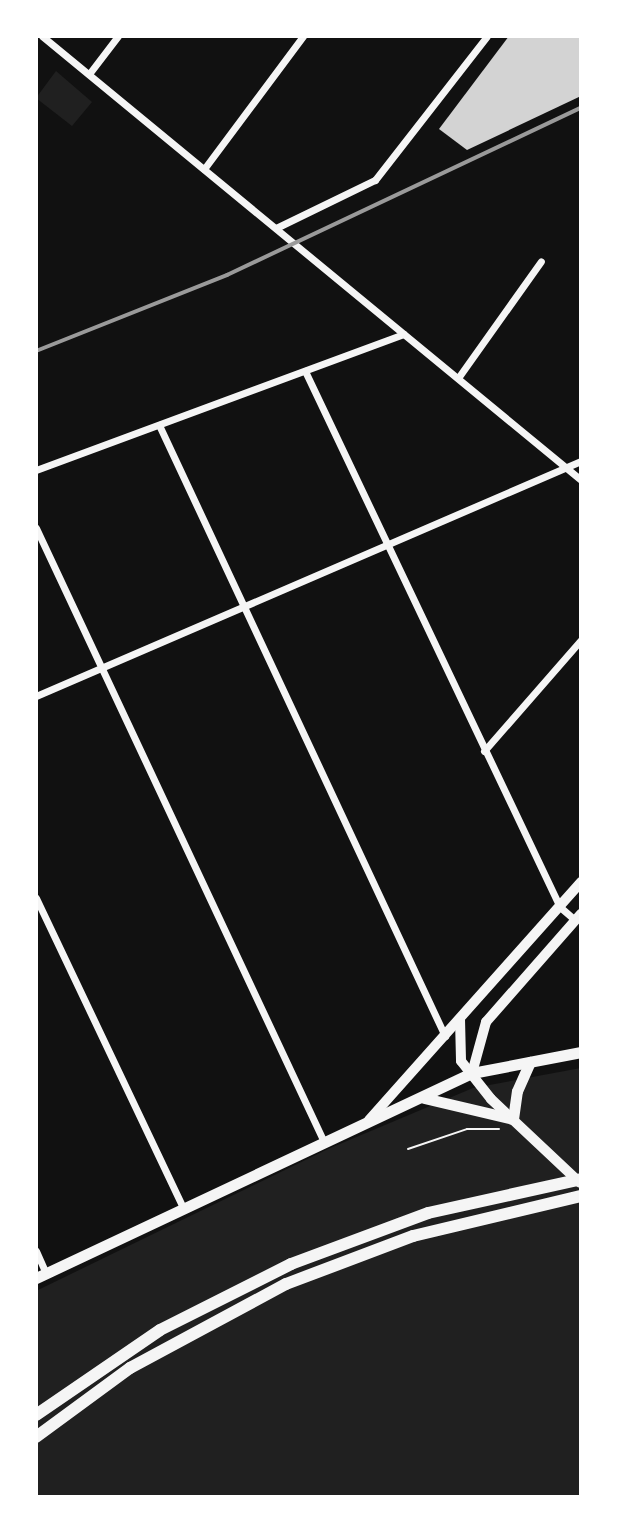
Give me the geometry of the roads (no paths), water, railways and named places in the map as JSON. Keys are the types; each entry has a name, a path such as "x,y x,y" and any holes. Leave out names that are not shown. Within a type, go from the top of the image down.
{"highway":[{"path":"36,1415 121,1353 248,1283 382,1229 525,1189 581,1182"},
{"path":"36,1437 130,1368 286,1284 413,1236 531,1205 581,1196"}],"main road":[{"path":"365,1125 581,882"},
{"path":"472,1073 486,1022 578,917"},
{"path":"460,1019 461,1061 513,1119 581,1182"},
{"path":"41,1276 472,1073 581,1052"},
{"path":"513,1119 517,1091 530,1062"},
{"path":"423,1098 513,1119"}],"street":[{"path":"42,36 581,480"},
{"path":"89,74 118,36"},
{"path":"204,169 303,36"},
{"path":"276,228 375,180 487,36"},
{"path":"458,378 541,261"},
{"path":"36,470 404,334"},
{"path":"305,371 385,546 560,907 578,917"},
{"path":"159,425 445,1036"},
{"path":"36,696 581,461"},
{"path":"36,528 325,1144"},
{"path":"484,751 581,640"},
{"path":"36,898 184,1209"},
{"path":"36,1251 41,1276"}],"railway":[{"path":"36,351 227,275 581,108"}]}
